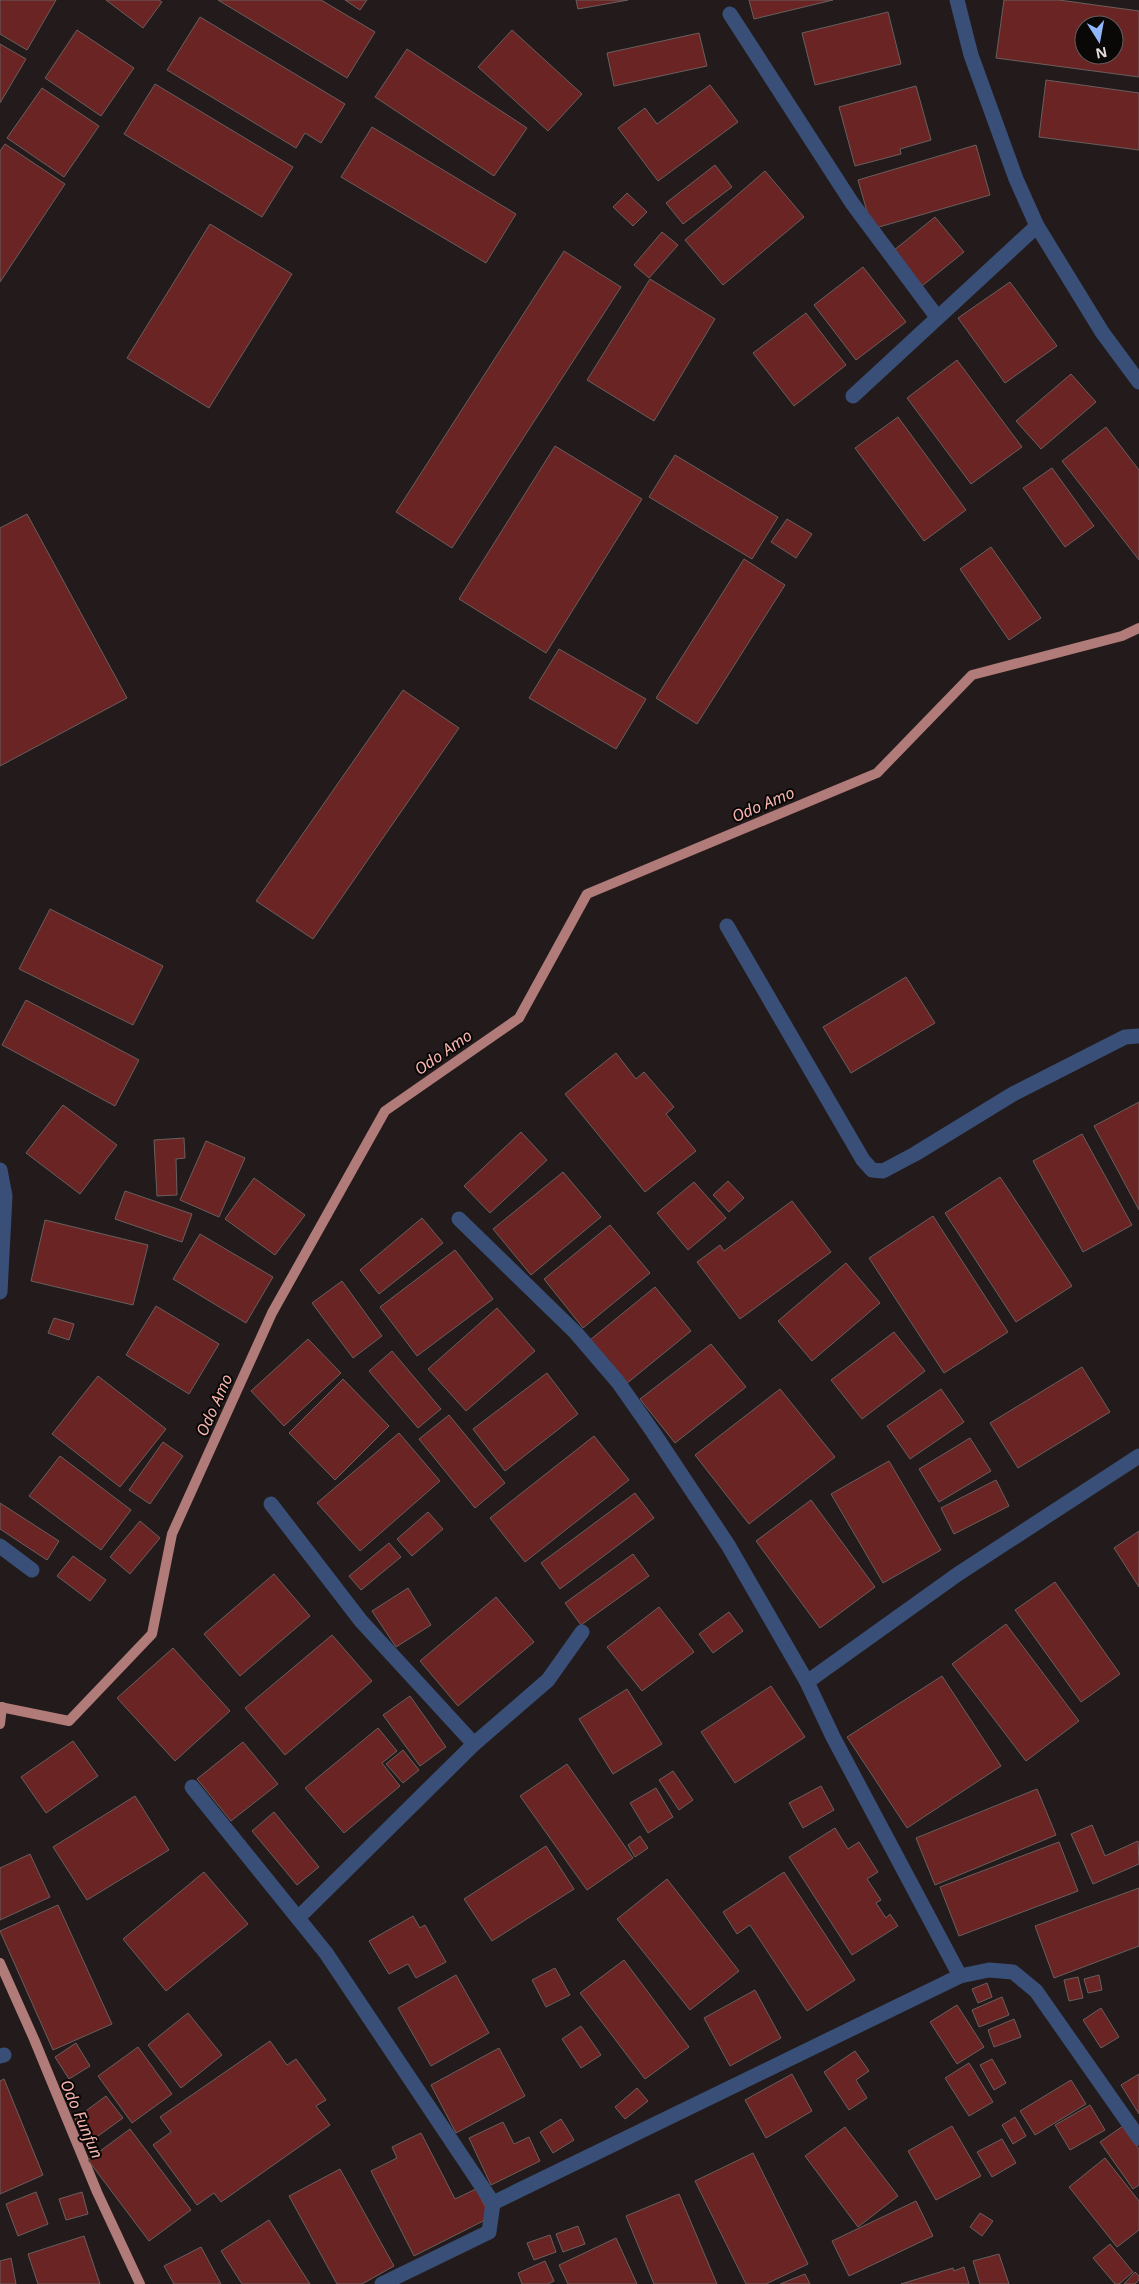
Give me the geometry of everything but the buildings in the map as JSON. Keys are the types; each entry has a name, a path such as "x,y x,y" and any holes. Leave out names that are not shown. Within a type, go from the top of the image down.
{"street":[{"path":"957,0 971,55 1016,179 1037,226 1102,332 1139,382"},
{"path":"730,14 852,203 937,317"},
{"path":"854,396 1037,226"},
{"path":"727,926 862,1160 872,1170 883,1171 915,1154 1012,1094 1125,1037 1139,1036"},
{"path":"0,1170 5,1196 0,1292"},
{"path":"459,1219 576,1334 618,1382 728,1545 808,1682 834,1737 960,1976"},
{"path":"808,1682 958,1574 1139,1456"},
{"path":"271,1504 361,1621 474,1744"},
{"path":"0,1546 32,1570"},
{"path":"298,1918 474,1744 548,1680 582,1632"},
{"path":"192,1787 326,1953 493,2203 489,2232 382,2284"},
{"path":"493,2203 960,1976 989,1970 1013,1972 1036,1991 1139,2138"}],"waterway":[{"name":"Odo Amo","path":"0,1707 69,1721 152,1634 172,1534 272,1313 385,1111 519,1018 587,894 877,773 972,675 1122,636 1139,628"},
{"name":"Odo Funfun","path":"0,1724 2,1707"},
{"name":"Odo Funfun","path":"0,1963 34,2039 97,2192 140,2284"}]}
